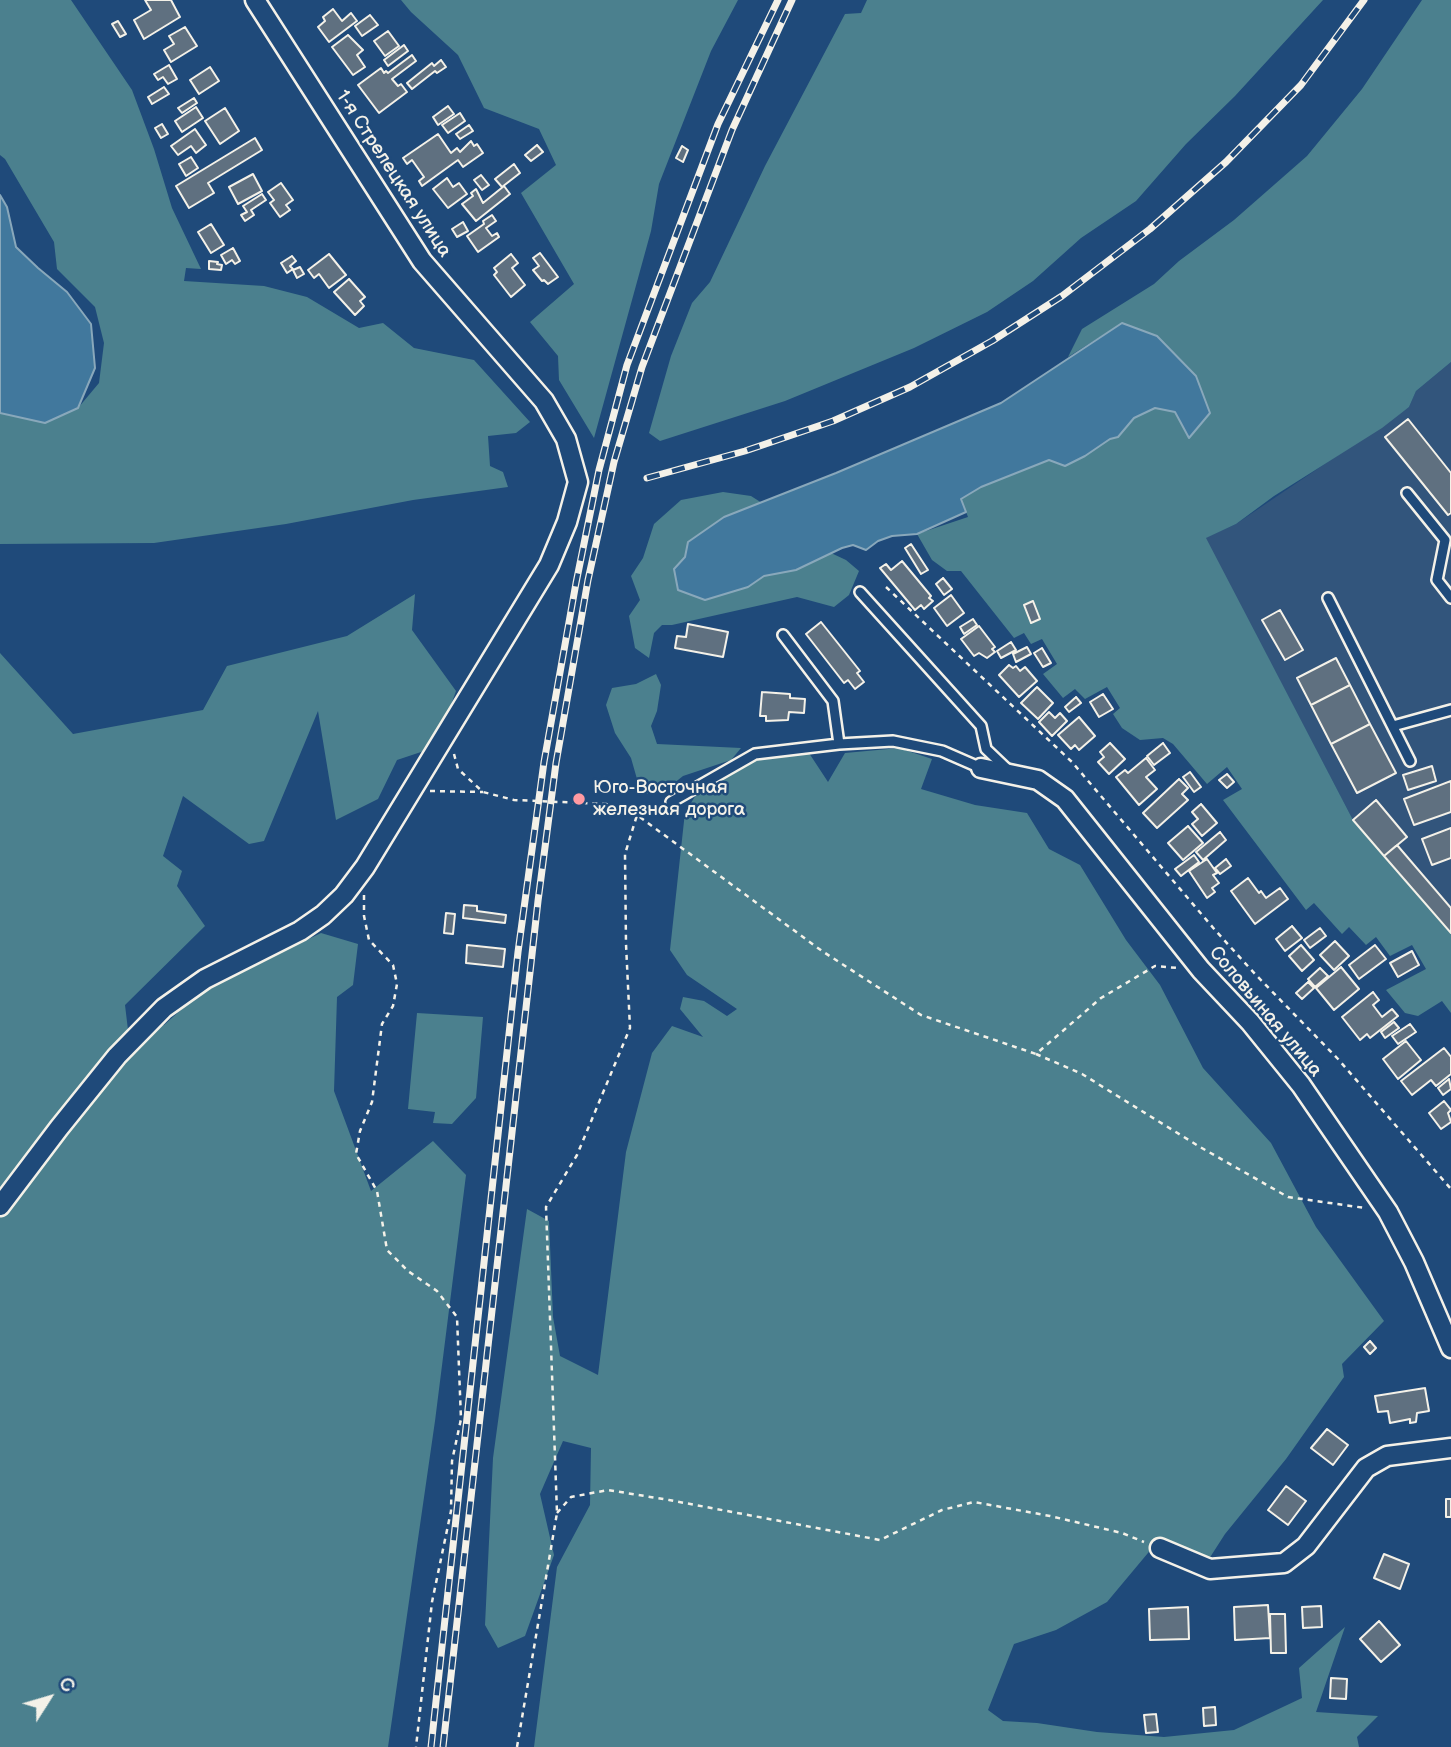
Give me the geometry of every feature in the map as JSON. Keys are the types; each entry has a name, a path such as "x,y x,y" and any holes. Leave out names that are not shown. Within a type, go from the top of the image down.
{"street":[{"name":"1-я Стрелецкая улица","path":"255,0 422,261 544,401 566,439 575,466 578,482 567,522 548,565 447,730"},
{"path":"0,1206 117,1056 164,1008 205,979 300,931 323,915 344,895 365,867 447,730"},
{"name":"Соловьиная улица","path":"981,768 1038,780 1065,799 1201,970 1250,1022 1301,1085 1388,1212 1414,1262 1451,1348"},
{"path":"1160,1548 1210,1569 1284,1563 1306,1546 1366,1468 1387,1456 1451,1448"}],"lane":[{"path":"1407,493 1445,540 1437,580 1451,598"},
{"path":"860,592 981,726 986,749 1013,776"},
{"path":"1328,598 1410,761"},
{"path":"783,635 833,701 839,744"},
{"path":"1393,726 1451,710"},
{"path":"671,803 755,754 839,744 893,741 943,751 981,768"}],"path":[{"path":"886,587 1072,762 1239,956 1338,1059 1451,1189"},
{"path":"447,730 458,769 483,792"},
{"path":"412,790 483,792 514,800 606,804 637,815 822,951 920,1015 1036,1054 1082,1074 1199,1147 1288,1197 1388,1212"},
{"path":"637,815 671,803"},
{"path":"517,1747 557,1513 546,1207 577,1155 630,1028 625,854 637,815"},
{"path":"365,867 364,916 369,940 393,965 397,984 393,1006 382,1024 372,1101 360,1131 356,1154 377,1192 387,1250 408,1271 437,1291 457,1317 461,1419 452,1461 451,1511 432,1602 416,1747"},
{"path":"1036,1054 1101,998 1155,966 1201,970"},
{"path":"557,1513 570,1497 608,1490 880,1540 942,1510 974,1502 1122,1533 1160,1548"}],"shaded area":[{"path":"0,195 7,207 16,247 67,292 91,324 95,368 78,408 45,423 0,413"},
{"path":"1122,323 1157,336 1196,376 1210,413 1189,438 1175,412 1155,408 1134,418 1118,437 1065,466 1049,460 981,487 961,499 966,512 917,534 892,536 878,541 866,550 853,545 842,548 796,570 764,576 748,587 705,600 678,590 674,569 685,557 688,542 724,517 1001,403"},
{"path":"1451,362 1451,933 1353,820 1205,538 1236,524 1409,407 1416,391"}],"green space":[{"path":"0,0 71,0 132,90 172,208 201,269 186,268 184,281 264,286 307,297 359,328 383,323 414,348 474,360 530,422 516,433 488,436 490,466 503,472 508,487 154,543 0,544 0,413 44,423 78,408 99,383 104,343 95,307 57,269 54,242 5,159 0,155"},
{"path":"401,0 738,0 711,51 659,184 651,231 594,438 559,380 558,356 530,322 574,284 521,193 556,165 539,129 484,108 458,55"},
{"path":"867,0 1323,0 1235,96 1186,144 1136,201 1081,238 1033,281 987,312 914,348 785,401 660,441 649,433 671,356 692,303 710,282 765,166 845,14 861,13"},
{"path":"1422,0 1451,0 1451,362 1416,391 1409,407 1382,428 1274,496 1236,524 1206,538 1353,820 1451,933 1451,1013 1442,1001 1418,1016 1405,1013 1386,990 1426,969 1412,945 1390,956 1376,937 1366,945 1349,927 1342,934 1314,903 1306,910 1223,800 1242,789 1227,767 1207,784 1173,744 1163,738 1140,740 1122,728 1113,714 1120,708 1107,687 1085,699 1075,689 1063,698 1043,674 1057,664 1042,639 1031,644 1024,633 1014,638 961,571 947,571 932,560 917,534 968,517 961,499 981,487 1049,460 1085,456 1110,439 1118,437 1134,418 1155,408 1175,412 1189,438 1210,413 1122,323 1068,357 1082,329 1154,284 1179,261 1234,220 1307,156 1362,89"},
{"path":"723,492 751,496 762,503 724,517 674,569 748,587 764,576 796,570 831,553 846,560 859,571 849,595 834,607 797,597 662,625 654,633 649,658 635,648 629,616 640,600 631,576 643,558 654,524 681,500"},
{"path":"415,594 412,630 456,691 436,747 397,760 378,799 336,820 318,711 264,841 249,844 183,796 163,856 182,871 177,886 205,926 125,1005 128,1030 164,1025 202,991 321,933 358,944 353,985 337,997 334,1091 371,1191 433,1141 466,1175 435,1421 388,1747 0,1747 0,653 73,734 203,710 227,666 347,636"},
{"path":"656,674 661,685 657,711 651,726 657,744 741,748 731,760 683,776 663,792 646,794 637,779 631,758 615,733 606,705 612,688 636,684"},
{"path":"899,748 932,759 921,789 975,805 1027,813 1049,849 1080,865 1126,940 1160,985 1203,1068 1271,1143 1316,1227 1384,1321 1342,1364 1344,1377 1286,1459 1225,1534 1207,1562 1158,1541 1107,1602 1056,1630 1014,1644 988,1710 1003,1721 1097,1732 1164,1737 1234,1730 1302,1698 1299,1668 1345,1627 1316,1712 1378,1716 1357,1737 1359,1747 534,1747 557,1567 590,1505 591,1448 563,1441 540,1494 554,1555 525,1636 498,1648 485,1625 493,1458 527,1209 549,1221 553,1317 560,1356 598,1375 626,1152 652,1053 672,1026 703,1037 680,1009 683,997 704,1001 727,1016 737,1009 687,975 670,950 685,812 698,792 754,759 777,754 809,753 828,782 845,753"},
{"path":"417,1013 483,1017 476,1098 452,1124 433,1123 435,1112 408,1109"}],"building":[{"path":"145,0 171,0 180,17 144,39 134,20 151,10"},
{"path":"333,9 342,21 351,13 357,21 329,42 318,27 325,21 323,17"},
{"path":"370,15 378,25 362,36 355,26"},
{"path":"118,21 126,34 120,37 112,24"},
{"path":"185,27 197,46 171,62 164,50 174,44 169,36"},
{"path":"388,31 399,46 385,56 374,41"},
{"path":"348,35 363,50 357,55 365,67 353,75 332,47"},
{"path":"404,45 408,51 388,66 384,60"},
{"path":"412,55 416,61 392,79 398,86 401,84 407,92 379,113 358,85 381,68 384,73 388,73"},
{"path":"441,60 446,67 437,73 435,71 412,89 407,83 432,63 434,66"},
{"path":"169,65 177,79 168,84 163,77 158,80 154,74"},
{"path":"210,67 219,81 199,94 190,80"},
{"path":"164,87 169,94 152,104 148,97"},
{"path":"194,98 197,103 182,113 178,108"},
{"path":"448,106 454,114 438,125 433,117"},
{"path":"196,107 203,118 182,132 175,121"},
{"path":"225,108 239,131 220,144 205,121"},
{"path":"460,113 465,121 448,133 442,125"},
{"path":"162,124 168,134 161,138 155,128"},
{"path":"469,125 473,131 460,139 456,134"},
{"path":"195,129 206,145 196,153 191,146 178,155 171,146"},
{"path":"438,134 451,153 457,148 460,152 471,141 474,146 477,144 483,153 463,167 458,160 422,186 419,181 424,177 412,160 407,164 403,158"},
{"path":"255,138 262,150 208,183 214,193 189,208 176,186"},
{"path":"537,145 543,152 531,161 525,155"},
{"path":"682,146 688,150 683,162 676,158"},
{"path":"191,157 198,168 186,176 179,164"},
{"path":"514,164 520,173 502,187 495,179"},
{"path":"253,174 262,191 238,204 229,187"},
{"path":"481,175 489,185 482,190 474,180"},
{"path":"447,178 453,187 459,183 467,194 448,208 433,189"},
{"path":"281,183 293,200 286,205 290,210 280,217 270,203 274,200 268,192"},
{"path":"504,186 510,194 476,221 462,204 473,196 471,193 476,189 483,203"},
{"path":"262,194 266,200 251,210 254,215 245,221 241,215 247,212 243,206"},
{"path":"492,215 496,221 486,228 492,236 497,233 499,237 478,252 467,236"},
{"path":"463,222 468,231 457,237 452,229"},
{"path":"211,224 224,245 211,253 198,232"},
{"path":"233,248 240,261 235,264 232,260 226,264 221,255"},
{"path":"540,253 558,277 548,284 533,270 539,266 533,258"},
{"path":"329,254 346,275 329,288 319,274 314,278 308,270"},
{"path":"511,254 518,263 512,268 525,285 511,297 494,275 497,272 494,268"},
{"path":"292,256 296,261 290,266 293,269 287,273 281,263"},
{"path":"209,261 222,265 221,270 209,269"},
{"path":"300,267 304,274 297,278 293,270"},
{"path":"349,279 365,297 360,301 364,306 355,315 334,292"},
{"path":"1408,419 1451,473 1451,513 1448,515 1385,437"},
{"path":"911,544 928,570 921,574 905,548"},
{"path":"902,561 931,596 929,598 933,601 924,609 921,605 915,610 880,568 886,564 891,570"},
{"path":"943,578 952,589 944,595 936,584"},
{"path":"951,595 964,613 947,626 934,608"},
{"path":"1033,601 1040,619 1031,623 1024,605"},
{"path":"1280,610 1303,650 1285,660 1262,620"},
{"path":"973,619 977,625 964,634 960,627"},
{"path":"821,622 860,671 857,673 864,682 855,689 848,680 844,683 806,634"},
{"path":"688,624 728,632 723,657 675,648 677,636 686,637"},
{"path":"979,626 995,647 992,649 995,652 987,658 979,653 974,656 961,639"},
{"path":"1011,642 1016,650 1001,658 997,651"},
{"path":"1027,647 1031,654 1016,662 1013,654"},
{"path":"1042,648 1051,663 1043,667 1034,653"},
{"path":"1336,658 1350,685 1311,705 1297,678"},
{"path":"1009,665 1013,668 1016,666 1020,671 1025,667 1037,681 1019,697 999,675"},
{"path":"1350,685 1370,724 1331,744 1311,705"},
{"path":"1037,687 1053,703 1038,719 1021,703"},
{"path":"762,692 790,694 790,698 805,699 804,713 789,712 788,720 766,721 766,716 760,716"},
{"path":"1103,694 1113,709 1099,717 1090,702"},
{"path":"1076,697 1081,703 1069,712 1065,707"},
{"path":"1049,712 1055,718 1060,713 1067,721 1052,736 1039,722"},
{"path":"1079,717 1095,736 1079,750 1075,745 1071,749 1058,735"},
{"path":"1370,724 1396,773 1357,793 1331,744"},
{"path":"1110,743 1125,759 1109,774 1098,762 1104,757 1100,752"},
{"path":"1163,743 1170,753 1154,765 1147,756"},
{"path":"1146,758 1155,770 1146,777 1157,789 1139,805 1116,777 1125,770 1128,773"},
{"path":"1432,766 1436,781 1408,790 1403,775"},
{"path":"1190,772 1201,787 1194,792 1183,777"},
{"path":"1227,774 1234,782 1227,788 1219,780"},
{"path":"1179,779 1188,788 1182,794 1188,800 1157,828 1143,813"},
{"path":"1451,781 1451,812 1414,825 1404,799"},
{"path":"1376,800 1407,837 1384,856 1353,820"},
{"path":"1201,804 1217,823 1202,836 1192,824 1198,819 1192,812"},
{"path":"1188,826 1203,843 1183,860 1168,843"},
{"path":"1451,828 1451,858 1432,865 1422,839"},
{"path":"1220,832 1226,840 1203,860 1196,852"},
{"path":"1397,845 1451,908 1451,933 1384,856"},
{"path":"1194,855 1199,862 1181,876 1175,869"},
{"path":"1207,859 1217,873 1213,875 1219,883 1212,888 1215,892 1207,898 1189,871"},
{"path":"1226,859 1231,866 1220,874 1215,868"},
{"path":"1248,878 1266,898 1280,888 1288,899 1255,924 1231,891"},
{"path":"464,905 477,906 477,911 506,915 505,923 463,918"},
{"path":"446,913 455,914 453,934 444,933"},
{"path":"1292,926 1302,938 1285,951 1276,939"},
{"path":"1320,928 1326,936 1310,948 1304,940"},
{"path":"1335,941 1349,956 1334,970 1320,955"},
{"path":"467,945 505,949 503,967 466,963"},
{"path":"1301,945 1314,960 1302,971 1289,956"},
{"path":"1375,945 1386,959 1359,979 1349,965"},
{"path":"1412,951 1419,965 1398,977 1390,963"},
{"path":"1341,967 1359,989 1334,1010 1316,988"},
{"path":"1320,968 1328,976 1315,987 1308,979"},
{"path":"1308,982 1314,988 1302,999 1296,993"},
{"path":"1373,992 1379,1000 1373,1005 1382,1017 1392,1009 1398,1016 1370,1038 1367,1034 1360,1040 1342,1017"},
{"path":"1394,1022 1399,1028 1385,1038 1381,1032"},
{"path":"1410,1024 1416,1032 1398,1044 1392,1036"},
{"path":"1406,1041 1421,1060 1398,1079 1383,1059"},
{"path":"1444,1048 1451,1057 1451,1074 1436,1086 1431,1080 1412,1095 1401,1081"},
{"path":"1449,1079 1451,1089 1443,1095 1438,1088"},
{"path":"1444,1101 1451,1110 1448,1113 1451,1122 1441,1129 1429,1113"},
{"path":"1370,1341 1376,1348 1370,1354 1364,1347"},
{"path":"1425,1388 1429,1411 1417,1413 1416,1422 1410,1423 1410,1419 1390,1423 1388,1411 1378,1412 1375,1396"},
{"path":"1327,1429 1348,1445 1333,1465 1311,1448"},
{"path":"1286,1486 1306,1501 1288,1525 1268,1510"},
{"path":"1446,1499 1451,1499 1451,1517 1446,1517"},
{"path":"1384,1554 1409,1564 1400,1589 1374,1578"},
{"path":"1268,1605 1270,1638 1235,1640 1234,1607"},
{"path":"1321,1606 1322,1627 1303,1628 1302,1607"},
{"path":"1188,1607 1189,1639 1150,1640 1149,1609"},
{"path":"1270,1614 1285,1614 1286,1653 1271,1653"},
{"path":"1379,1621 1400,1645 1381,1662 1360,1639"},
{"path":"1331,1678 1347,1679 1346,1699 1330,1698"},
{"path":"1215,1707 1216,1725 1204,1726 1203,1708"},
{"path":"1156,1714 1158,1732 1146,1733 1144,1715"}],"railway":[{"path":"431,1747 518,952 544,762 576,583 599,470 627,365 718,124 778,0"},
{"path":"443,1747 538,901 556,763 588,580 614,462 642,367 732,130 792,0"},
{"path":"647,478 745,451 833,421 910,387 992,341 1062,296 1150,229 1226,162 1301,85 1364,0"}],"place":[{"name":"Юго-Восточная железная дорога","path":"579,799"}]}
